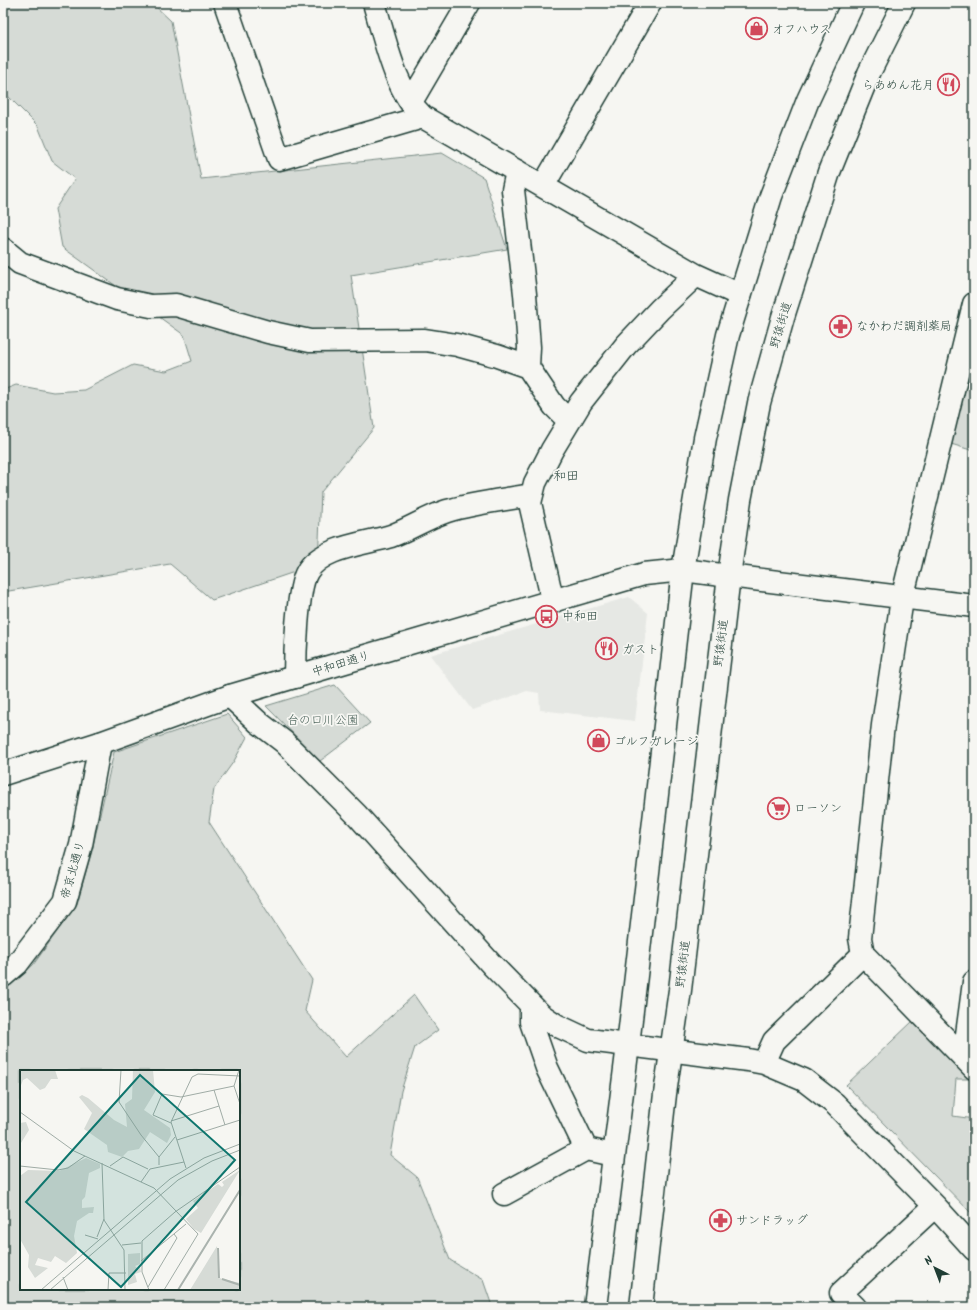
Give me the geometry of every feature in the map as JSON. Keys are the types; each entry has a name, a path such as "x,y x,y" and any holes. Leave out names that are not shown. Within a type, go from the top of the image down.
{"street":[{"path":"225,3 279,159 417,110 469,3"},
{"path":"374,3 396,75 417,110 517,171 696,275 740,295"},
{"path":"543,186 650,3"},
{"path":"595,1307 628,1044 683,570 705,438 728,335 771,196 790,144 853,3"},
{"name":"野猿街道","path":"641,1307 729,576 740,500 759,403 785,309 832,165 869,74 904,3"},
{"path":"517,171 513,190 525,294 529,347 528,367 554,406 569,420"},
{"path":"3,249 20,263 117,299 151,306 176,305 268,332 310,341 425,340 457,345 497,356 528,367"},
{"path":"553,602 530,503 530,495 552,450 581,402 626,345 660,309 696,275"},
{"path":"969,1063 863,954 860,938 883,725 902,599 974,304"},
{"path":"295,678 295,658 302,583 310,567 320,558 392,535 446,512 473,504 530,495"},
{"name":"中和田通り","path":"3,774 100,743 230,696 644,574 683,570 902,599 974,606"},
{"path":"230,696 258,722 284,742 351,810 492,965 531,1006 546,1018 588,1040 628,1044 764,1063 804,1080 834,1104 974,1249"},
{"name":"帝京北通り","path":"3,976 17,964 65,901 80,845 100,743"},
{"path":"764,1063 774,1041 863,954"},
{"path":"969,1063 974,982"},
{"path":"531,1006 531,1022 547,1068 586,1149"},
{"path":"504,1194 586,1149 613,1155"},
{"path":"855,1307 841,1293 934,1206"}],"shaded area":[{"path":"629,597 648,613 635,721 540,710 539,693 527,691 472,710 430,655"}],"green space":[{"path":"3,3 152,3 171,21 201,179 442,153 484,178 507,249 351,275 374,428 321,492 318,564 212,600 170,564 3,592 3,390 16,385 53,392 84,390 133,365 166,371 192,361 184,335 62,247 55,209 75,179 52,161 38,126 3,91"},
{"path":"974,355 974,451 951,444"},
{"name":"台の口川公園","path":"335,685 370,723 320,761 266,706"},
{"path":"227,714 247,737 234,761 214,789 209,822 312,980 305,1011 346,1057 414,995 438,1030 415,1047 401,1091 390,1155 417,1177 450,1260 483,1280 492,1306 495,1307 3,1307 3,991 33,965 77,904 93,846 114,752"},
{"path":"914,1020 973,1079 956,1079 953,1116 974,1119 974,1216 846,1085"}],"place":[{"name":"オフハウス","path":"756,29"},
{"name":"らあめん花月","path":"949,85"},
{"name":"なかわだ調剤薬局","path":"841,326"},
{"name":"中和田","path":"546,616"},
{"name":"ガスト","path":"606,649"},
{"name":"ゴルフガレージ","path":"598,741"},
{"name":"ローソン","path":"778,808"},
{"name":"サンドラッグ","path":"721,1220"}],"district":[{"name":"和田","path":"566,476"}]}
